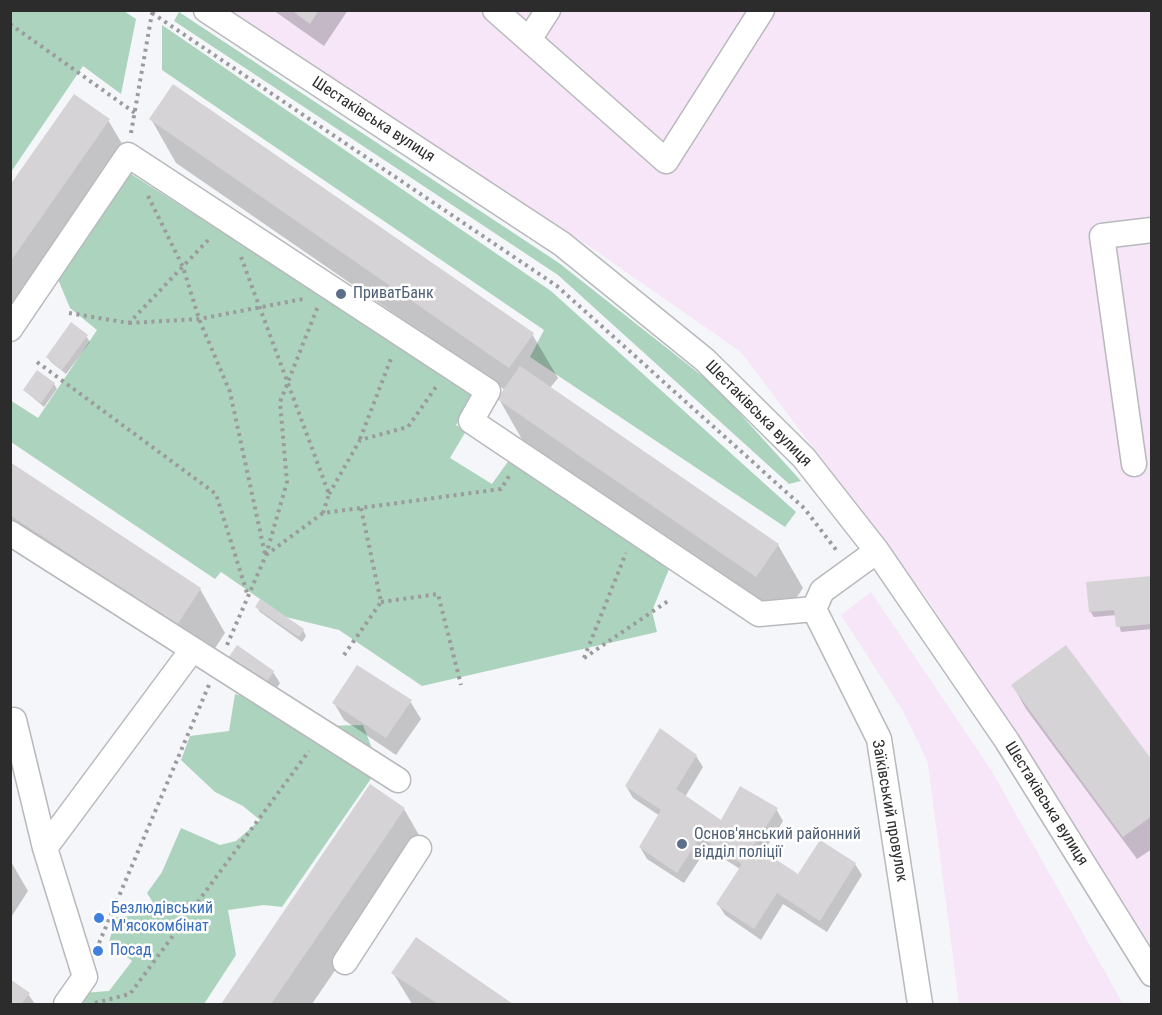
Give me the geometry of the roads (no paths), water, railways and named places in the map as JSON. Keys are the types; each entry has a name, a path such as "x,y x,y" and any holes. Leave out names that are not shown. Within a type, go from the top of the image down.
{"street":[{"name":"Шестаківська вулиця","path":"206,10 562,244 705,360 804,459 877,550 1007,741 1152,974"},
{"path":"495,10 530,38 666,161 762,10"},
{"path":"530,38 548,10"},
{"path":"10,329 128,155 488,391 471,421 759,614 814,609 822,591 877,550"},
{"path":"1134,464 1102,237 1152,230"},
{"path":"10,533 398,780"},
{"name":"Заїківський провулок","path":"814,609 879,739 920,1005"},
{"path":"45,848 192,650"},
{"path":"14,720 45,848 85,977 66,1005"},
{"path":"345,962 419,848"}],"place":[{"name":"ПриватБанк","path":"341,294"},
{"name":"Основ'янський районний відділ поліції","path":"682,844"},
{"name":"Бeзлюдівський М'ясокомбінат","path":"99,918"},
{"name":"Посад","path":"98,951"}]}
